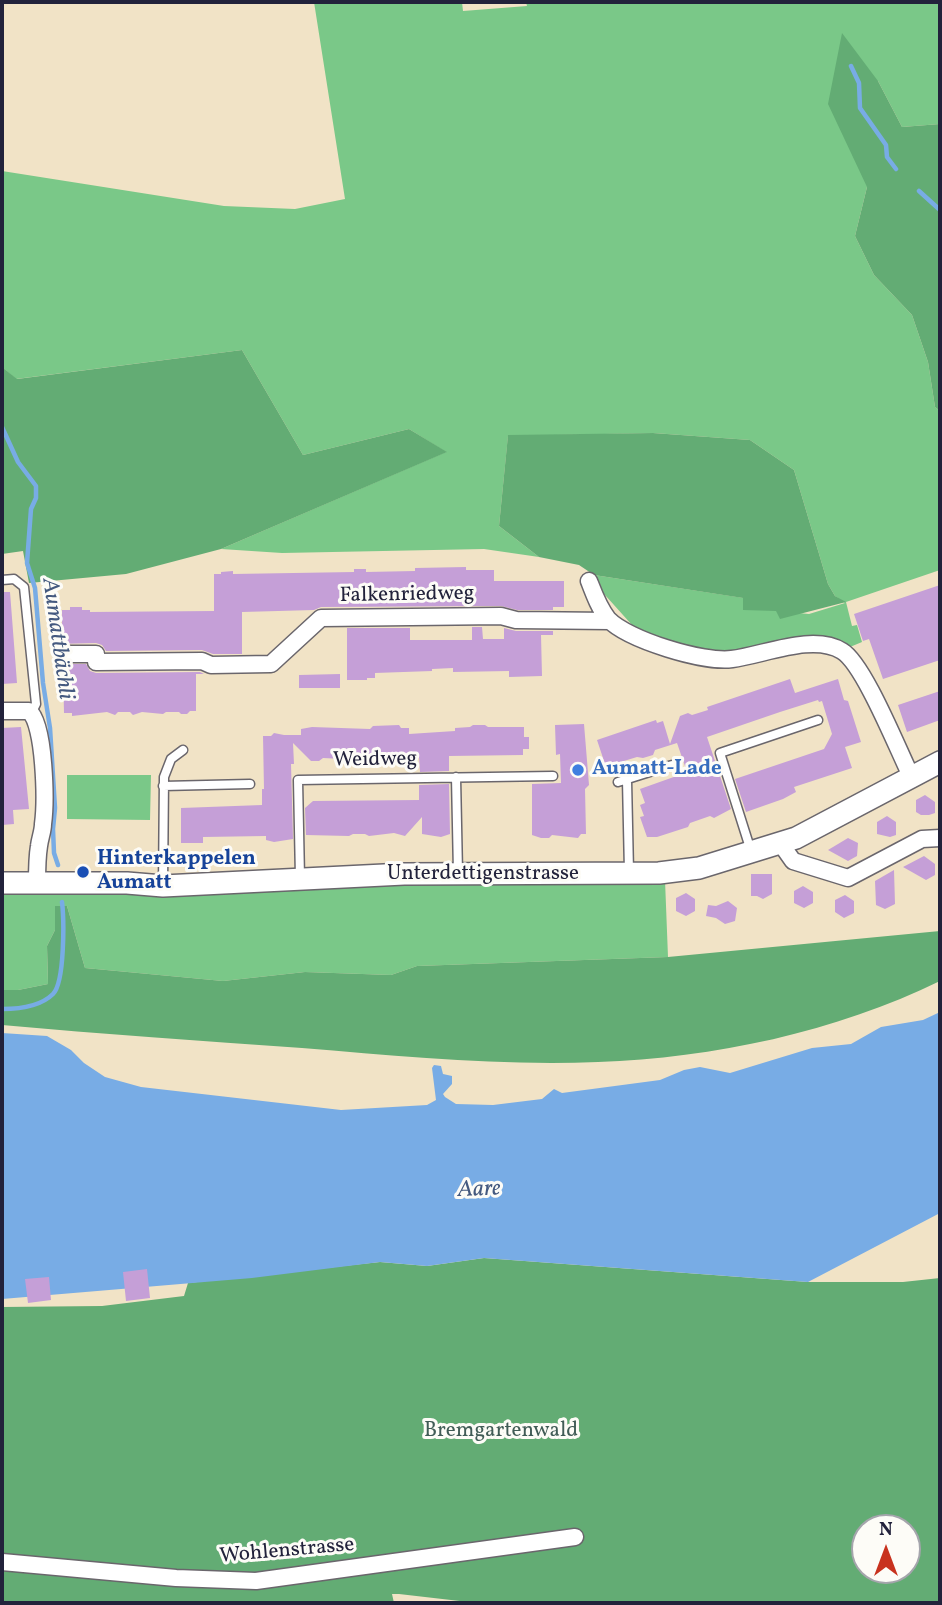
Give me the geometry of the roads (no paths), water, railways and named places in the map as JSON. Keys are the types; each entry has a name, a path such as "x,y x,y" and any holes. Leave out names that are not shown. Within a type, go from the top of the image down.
{"street":[{"path":"589,581 600,608 610,621"},
{"name":"Falkenriedweg","path":"62,654 96,654 96,662 202,661 211,666 271,664 321,618 501,616 516,620 610,621 639,637 698,658 732,659 808,645 830,647 844,652 862,674 911,776"},
{"path":"2,711 22,709 32,712 39,731 44,787 37,884"},
{"name":"Unterdettigenstrasse","path":"2,883 74,882 163,886 458,873 629,874 699,868 752,854 818,828 940,762"},
{"path":"781,844 793,861 848,878 922,839 940,838"},
{"name":"Wohlenstrasse","path":"2,1562 176,1578 256,1581 575,1537"}],"lane":[{"path":"2,580 14,579 24,587 36,704 32,712"},
{"path":"752,854 720,753 818,720"},
{"path":"163,886 163,786 168,764 183,750"},
{"path":"618,782 672,765"},
{"name":"Weidweg","path":"300,881 298,780 553,776"},
{"path":"456,777 458,873"},
{"path":"627,780 629,874"},
{"path":"163,786 250,784"}],"water":[{"name":"Aare","path":"940,1012 940,1213 808,1282 484,1258 427,1266 380,1262 252,1278 2,1299 2,1033 47,1036 71,1050 105,1077 141,1087 341,1110 427,1105 436,1100 432,1068 434,1065 441,1066 443,1074 452,1076 452,1084 443,1094 445,1097 456,1104 493,1105 542,1099 554,1089 562,1093 660,1080 700,1067 730,1073 812,1048 851,1044 881,1027 923,1020"}],"waterway":[{"path":"851,66 859,83 860,108 886,145 887,157 896,169"},
{"path":"919,191 940,210"},
{"name":"Aumattbächli","path":"2,427 18,462 36,486 36,498 31,509 27,563 35,588 43,683 50,728 55,808 54,853 58,865"},
{"name":"Aumattbächli","path":"2,1009 36,1004 53,994 57,987 63,950 62,902"}],"place":[{"name":"Aumatt-Lade","path":"578,770"},
{"name":"Hinterkappelen Aumatt","path":"83,872"}],"park label":[{"name":"Bremgartenwald","path":"501,1432"}]}
